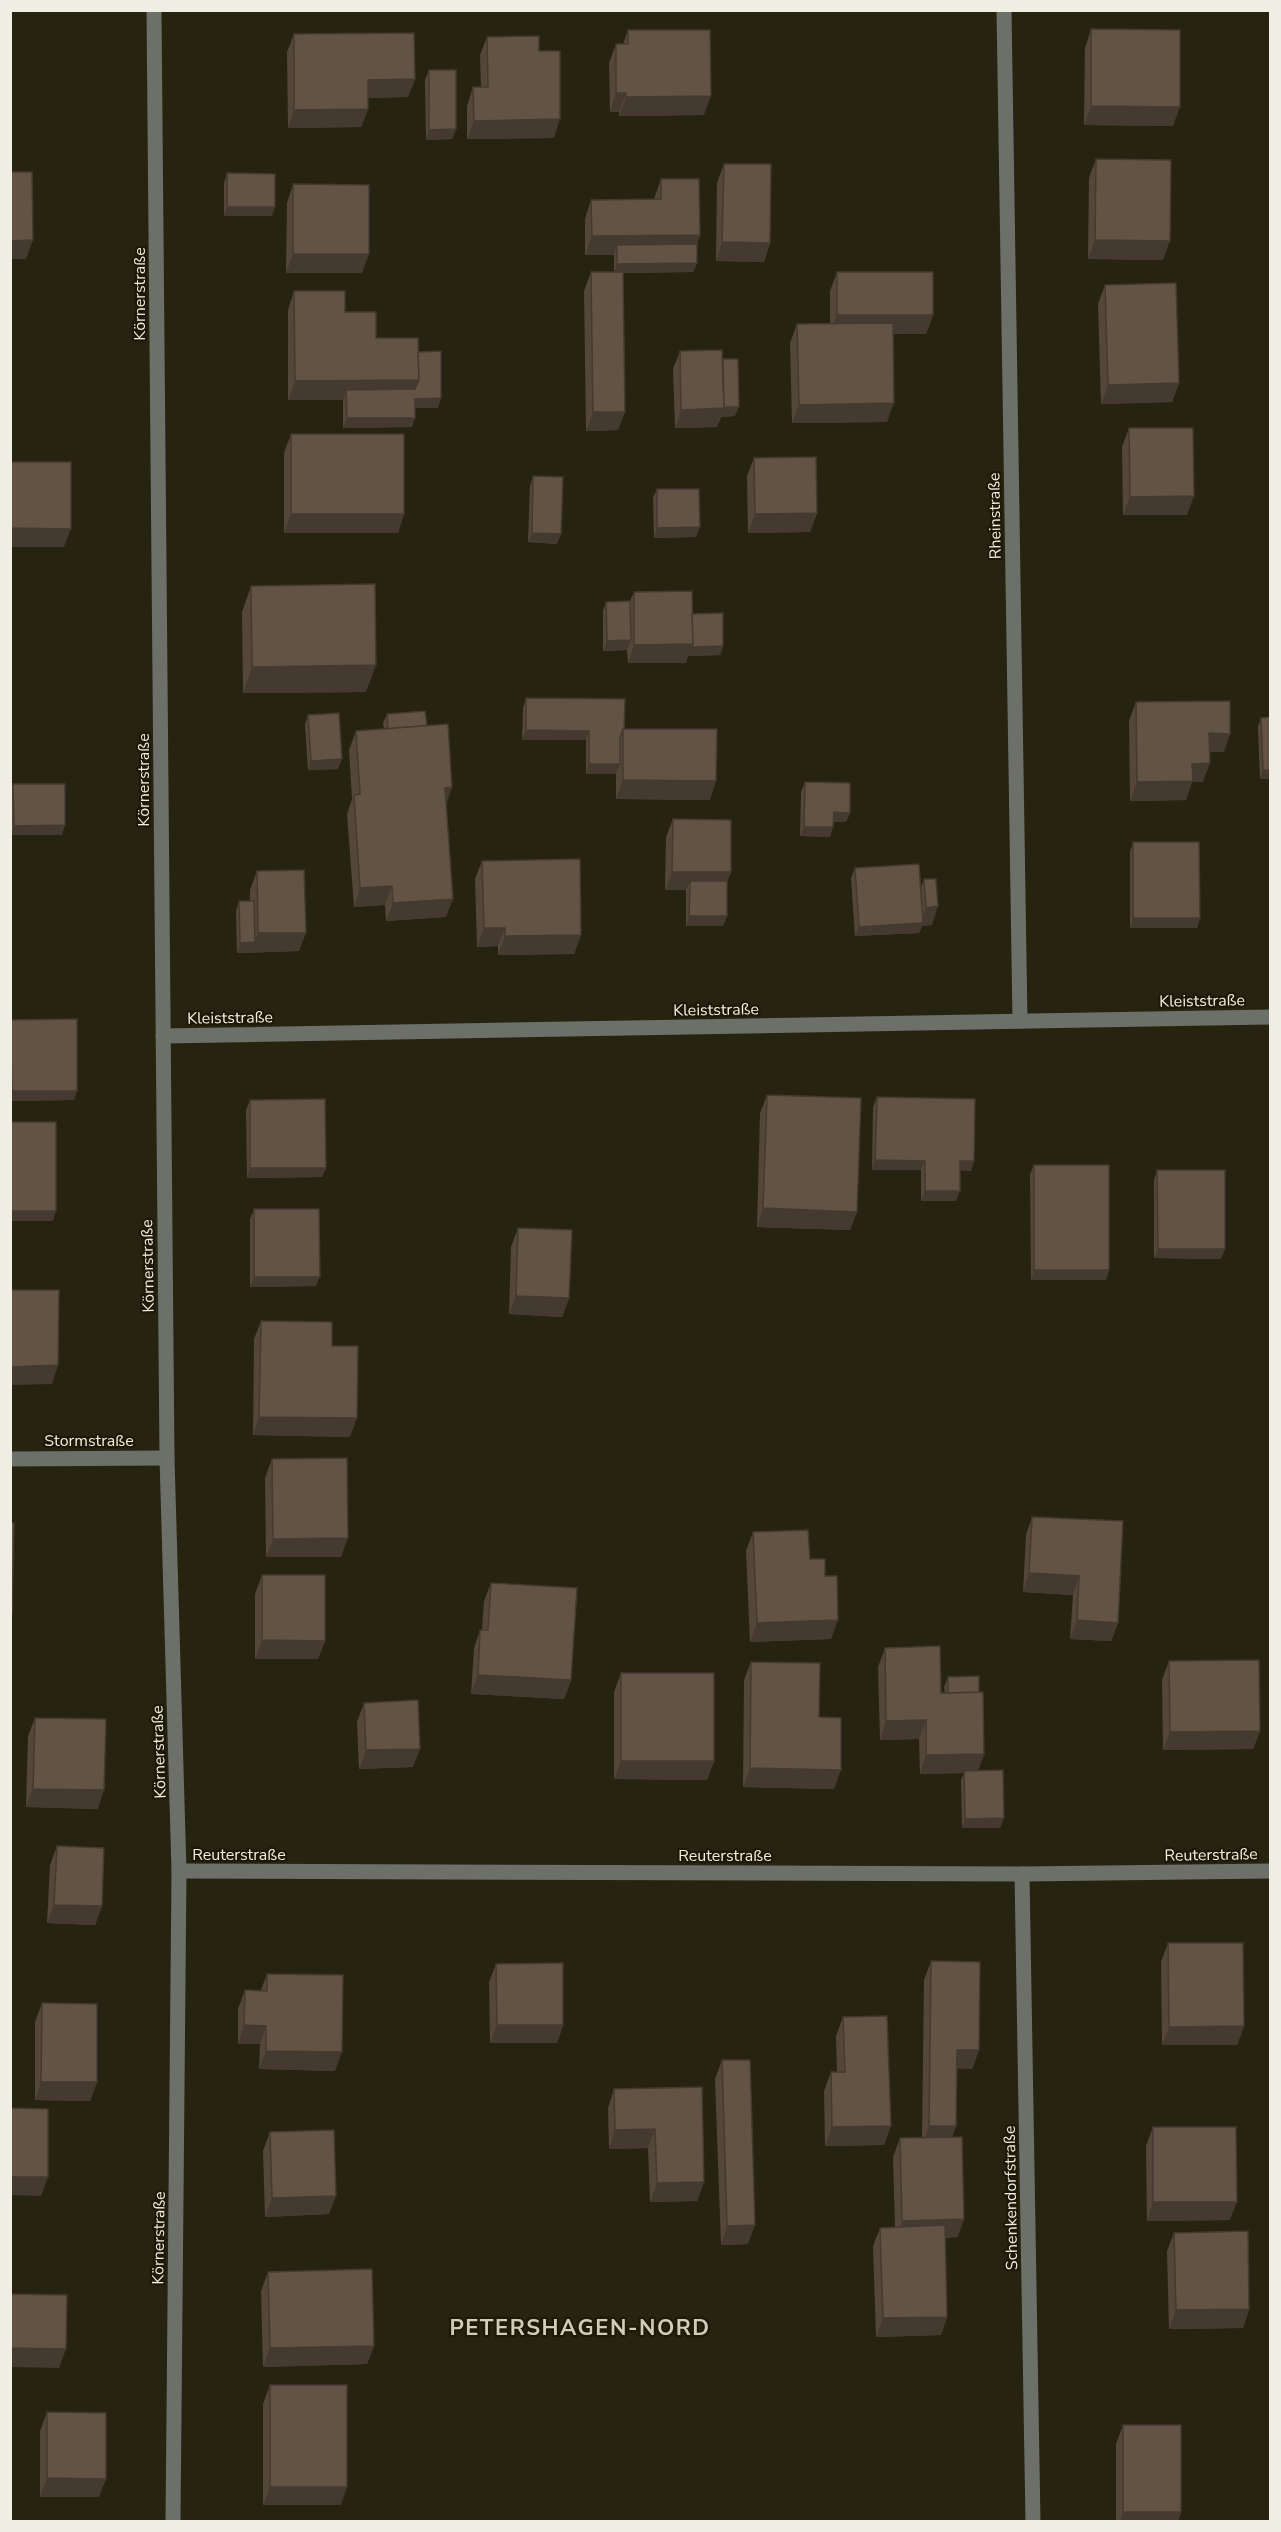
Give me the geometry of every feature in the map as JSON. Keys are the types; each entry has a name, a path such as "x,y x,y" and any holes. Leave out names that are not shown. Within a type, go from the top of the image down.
{"street":[{"name":"Körnerstraße","path":"154,10 167,1458 179,1872 173,2522"},
{"name":"Rheinstraße","path":"1004,10 1020,1021"},
{"name":"Kleiststraße","path":"163,1036 1270,1017"},
{"name":"Stormstraße","path":"10,1459 167,1458"},
{"name":"Reuterstraße","path":"179,1872 1022,1874 1270,1871"},
{"name":"Schenkendorfstraße","path":"1022,1874 1034,2522"}],"building":[{"path":"1091,29 1180,30 1180,107 1091,106"},
{"path":"628,30 710,30 711,96 626,97 626,93 616,93 616,44 628,44"},
{"path":"414,33 415,79 368,80 368,109 294,110 294,34"},
{"path":"539,36 539,51 560,51 560,119 474,121 473,87 488,87 487,37"},
{"path":"429,70 456,70 456,129 429,130"},
{"path":"1096,159 1171,160 1170,241 1095,240"},
{"path":"724,164 771,164 770,243 722,242"},
{"path":"10,172 32,172 33,240 10,241"},
{"path":"227,173 275,174 275,207 227,207"},
{"path":"661,179 699,179 700,235 592,236 591,200 661,199"},
{"path":"293,184 369,185 369,254 293,254"},
{"path":"697,244 697,263 617,264 617,245"},
{"path":"591,272 623,272 625,412 593,412"},
{"path":"837,272 933,272 933,315 837,315"},
{"path":"1176,283 1179,383 1108,385 1105,285"},
{"path":"294,291 345,291 345,312 376,312 376,338 418,338 419,380 295,381"},
{"path":"893,323 894,403 799,405 797,324"},
{"path":"722,350 724,408 681,410 680,351"},
{"path":"441,351 441,398 415,399 415,418 347,418 346,390 415,389 419,380 418,352"},
{"path":"723,359 738,359 739,407 724,407"},
{"path":"1129,428 1193,428 1194,496 1130,497"},
{"path":"291,434 404,434 404,514 291,514"},
{"path":"816,457 817,513 755,514 754,458"},
{"path":"10,462 71,462 71,529 10,528"},
{"path":"533,476 563,477 561,534 532,533"},
{"path":"657,489 699,489 700,527 657,528"},
{"path":"375,584 376,665 252,667 251,586"},
{"path":"692,591 693,644 634,645 634,592"},
{"path":"630,601 631,640 607,641 606,602"},
{"path":"723,613 723,646 692,647 692,614"},
{"path":"526,698 625,699 624,729 620,738 620,764 589,764 589,731 526,730"},
{"path":"1230,701 1230,734 1209,733 1210,763 1192,764 1193,781 1137,782 1136,702"},
{"path":"425,711 427,726 388,729 387,714"},
{"path":"339,713 342,759 311,761 308,715"},
{"path":"1270,717 1270,770 1263,770 1261,718"},
{"path":"448,724 452,787 445,788 453,899 393,903 392,886 360,888 354,795 360,794 356,731"},
{"path":"623,729 717,729 716,781 623,780"},
{"path":"805,782 850,783 850,813 834,812 833,827 804,827"},
{"path":"13,784 65,784 65,825 14,826"},
{"path":"673,819 731,820 731,872 672,872"},
{"path":"1133,842 1199,842 1200,918 1133,918"},
{"path":"580,859 581,935 505,936 505,928 484,928 482,861"},
{"path":"919,864 923,923 859,927 855,868"},
{"path":"304,870 306,933 258,933 257,871"},
{"path":"924,879 936,879 938,906 926,908"},
{"path":"690,881 727,881 727,916 689,916"},
{"path":"239,901 254,901 255,942 240,943"},
{"path":"77,1019 77,1091 12,1091 10,1020"},
{"path":"767,1095 861,1098 857,1212 763,1208"},
{"path":"877,1097 975,1099 974,1161 960,1161 960,1191 925,1191 925,1161 875,1160"},
{"path":"325,1099 326,1168 250,1168 250,1100"},
{"path":"10,1122 56,1122 56,1211 10,1211"},
{"path":"1034,1165 1109,1165 1109,1270 1034,1270"},
{"path":"1157,1170 1225,1170 1225,1249 1158,1249"},
{"path":"254,1209 319,1209 320,1277 254,1277"},
{"path":"518,1228 572,1230 569,1298 516,1296"},
{"path":"10,1290 59,1290 58,1365 10,1367"},
{"path":"261,1321 332,1322 332,1346 358,1346 357,1418 259,1417"},
{"path":"347,1458 348,1538 273,1539 272,1459"},
{"path":"1032,1517 1123,1521 1118,1623 1077,1620 1079,1576 1029,1573"},
{"path":"10,1523 14,1523 12,1614 10,1614"},
{"path":"808,1530 810,1559 825,1559 825,1576 837,1576 838,1620 757,1623 753,1532"},
{"path":"262,1575 325,1575 325,1641 262,1640"},
{"path":"491,1583 577,1588 571,1680 478,1675 480,1630 488,1630"},
{"path":"940,1646 941,1693 983,1692 984,1754 926,1755 926,1720 886,1721 885,1648"},
{"path":"1259,1660 1260,1731 1170,1732 1169,1661"},
{"path":"751,1662 820,1663 819,1717 841,1718 841,1770 750,1768"},
{"path":"621,1673 714,1673 714,1761 621,1761"},
{"path":"979,1676 979,1692 948,1693 948,1677"},
{"path":"418,1700 420,1749 366,1750 364,1703"},
{"path":"35,1718 106,1719 104,1790 33,1789"},
{"path":"1003,1770 1004,1818 965,1819 964,1771"},
{"path":"57,1846 104,1848 102,1906 54,1905"},
{"path":"1168,1943 1243,1943 1244,2026 1169,2027"},
{"path":"931,1961 980,1962 979,2050 957,2050 956,2126 929,2126"},
{"path":"563,1963 563,2025 497,2025 496,1964"},
{"path":"267,1974 343,1975 342,2052 266,2051 266,2026 244,2025 245,1990 267,1991"},
{"path":"42,2003 97,2004 97,2082 41,2082"},
{"path":"887,2016 891,2126 832,2127 831,2072 845,2072 843,2017"},
{"path":"722,2060 750,2060 755,2225 727,2226"},
{"path":"702,2087 704,2182 657,2183 655,2129 615,2130 614,2089"},
{"path":"10,2108 48,2109 48,2177 10,2177"},
{"path":"1153,2127 1236,2127 1237,2202 1153,2202"},
{"path":"334,2130 336,2196 272,2198 270,2132"},
{"path":"962,2137 964,2219 902,2221 900,2138"},
{"path":"945,2225 947,2317 883,2318 880,2228"},
{"path":"1248,2231 1249,2309 1176,2310 1174,2233"},
{"path":"372,2269 374,2346 270,2348 268,2272"},
{"path":"10,2294 67,2295 66,2349 10,2348"},
{"path":"270,2385 347,2385 347,2487 270,2487"},
{"path":"47,2412 106,2413 106,2479 47,2478"},
{"path":"1123,2425 1181,2425 1181,2512 1123,2512"}],"district":[{"name":"PETERSHAGEN-NORD","path":"580,2327"}]}
